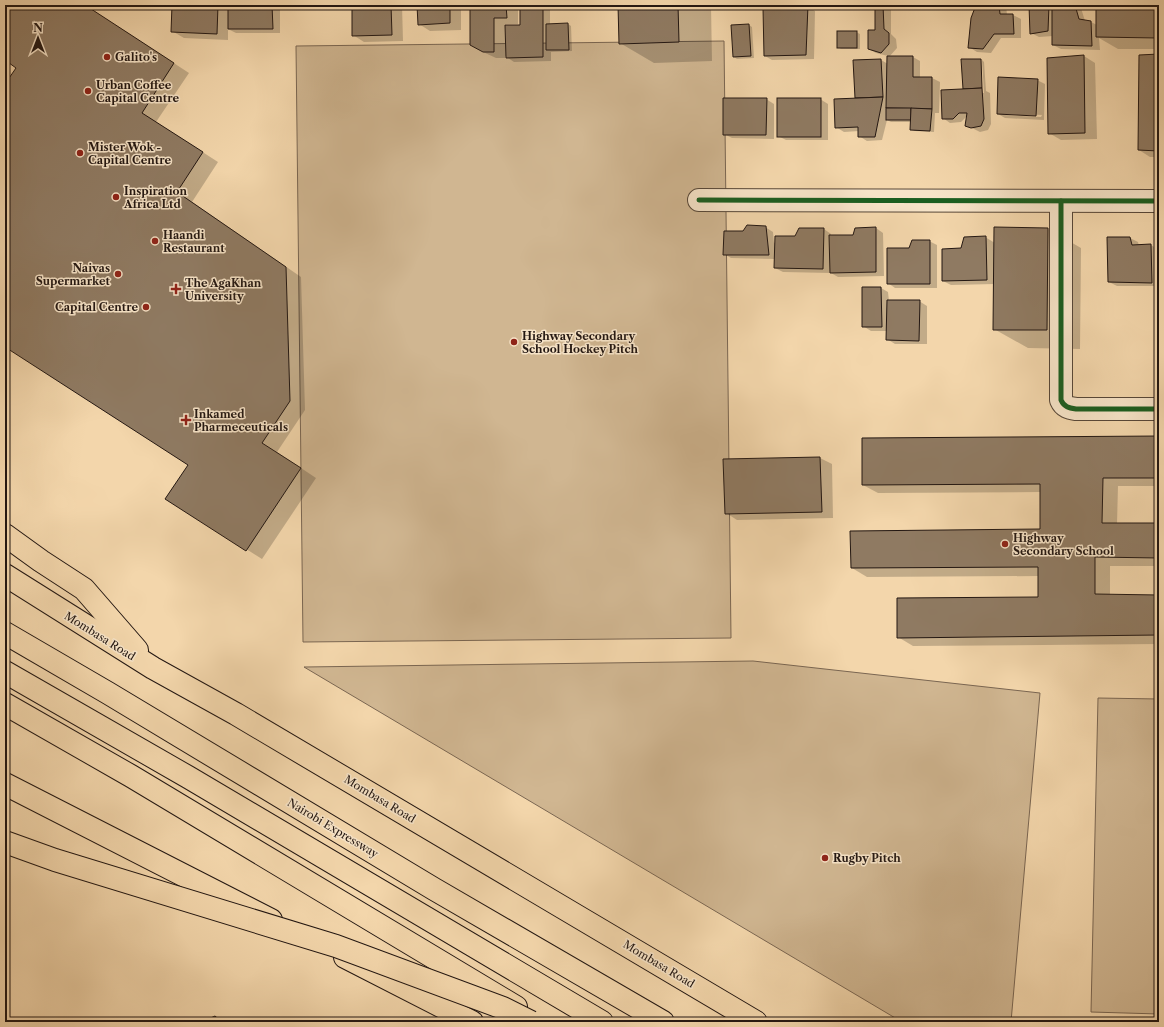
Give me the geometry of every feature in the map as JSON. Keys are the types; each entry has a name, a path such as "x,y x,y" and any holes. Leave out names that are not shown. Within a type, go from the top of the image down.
{"highway":[{"path":"5,535 84,589 153,668"},
{"name":"Mombasa Road","path":"5,574 153,668 242,718 756,1022"},
{"path":"5,627 108,693"},
{"name":"Nairobi Expressway","path":"5,632 434,888 663,1022"},
{"path":"5,672 188,777 602,1022"},
{"path":"5,704 131,776 541,1022"},
{"path":"5,784 472,1022"},
{"path":"5,842 55,860 336,946 503,1008 531,1022"}],"street":[{"path":"699,200 1159,201"},
{"path":"1061,201 1061,400 1064,405 1069,408 1076,409 1159,409"}],"shaded area":[{"name":"Highway Secondary School Hockey Pitch","path":"724,41 731,638 303,642 296,46"},
{"name":"Rugby Pitch","path":"753,661 1040,693 1011,1022 902,1022 304,667"},
{"path":"1098,698 1159,699 1159,1014 1091,1012"}],"building":[{"name":"Capital Centre","path":"5,5 85,5 174,63 142,113 203,152 177,192 286,267 290,401 262,443 301,468 246,551 165,499 188,465 5,347 5,84 16,68 5,60"},
{"path":"172,5 218,5 217,34 171,32"},
{"path":"228,5 272,5 273,29 228,29"},
{"path":"352,5 391,5 392,35 352,36"},
{"path":"417,5 450,5 450,23 418,25"},
{"path":"470,5 506,5 507,18 494,18 494,52 483,52 470,45"},
{"path":"520,5 543,5 543,57 506,58 505,25 520,25"},
{"path":"618,5 678,5 679,42 619,44"},
{"path":"808,5 806,55 764,56 763,8"},
{"path":"875,5 883,5 884,29 889,33 889,44 881,53 868,49 868,30 875,30"},
{"path":"976,5 999,5 1000,14 1013,14 1014,34 994,34 983,49 968,48 971,18"},
{"path":"1029,5 1049,5 1048,31 1030,34"},
{"path":"1052,5 1075,5 1079,19 1091,21 1092,46 1052,45"},
{"path":"1096,5 1155,5 1158,38 1096,37"},
{"path":"568,23 569,50 546,50 546,24"},
{"path":"749,24 751,56 733,57 731,25"},
{"path":"837,31 857,31 857,48 837,48"},
{"path":"1159,54 1159,151 1138,150 1139,55"},
{"path":"1084,55 1085,133 1048,134 1047,58"},
{"path":"887,56 913,56 913,77 932,77 932,109 886,108"},
{"path":"881,59 883,97 855,98 853,60"},
{"path":"961,59 981,59 982,88 963,89"},
{"path":"998,77 1038,79 1036,116 997,114"},
{"path":"982,88 984,119 981,126 971,128 965,126 967,113 959,113 953,119 942,119 941,90"},
{"path":"883,97 875,137 858,137 858,127 835,128 834,99"},
{"path":"723,98 767,98 766,135 723,135"},
{"path":"777,98 821,98 821,137 777,137"},
{"path":"886,108 911,108 911,120 886,120"},
{"path":"911,108 932,109 930,131 910,130"},
{"path":"747,225 766,226 769,255 723,255 724,231 743,231"},
{"path":"876,227 876,272 830,273 829,235 853,235 855,228"},
{"path":"994,227 1048,228 1047,330 993,330"},
{"path":"799,228 824,228 823,269 774,268 775,236 795,236"},
{"path":"986,236 987,280 942,281 942,249 961,248 964,237"},
{"path":"1107,237 1130,237 1132,245 1151,244 1152,283 1108,282"},
{"path":"912,240 930,240 930,284 887,284 887,248 909,248"},
{"path":"862,287 881,287 882,327 862,327"},
{"path":"887,300 920,300 919,341 886,340"},
{"name":"Highway Secondary School","path":"1159,436 1159,478 1103,478 1102,523 1159,523 1159,558 1095,557 1095,594 1159,595 1159,635 897,638 897,598 1038,597 1038,567 851,568 850,531 1040,529 1040,484 862,485 862,438"},
{"path":"820,457 822,512 725,514 723,459"},
{"path":"215,1016 222,1022 202,1022"}],"cycle path":[{"path":"699,200 1159,201"},
{"path":"1061,201 1061,400 1067,407 1076,409 1159,409"}],"place":[{"name":"Galito's","path":"107,57"},
{"name":"Urban Coffee Capital Centre","path":"88,91"},
{"name":"Mister Wok - Capital Centre","path":"80,153"},
{"name":"Inspiration Africa Ltd","path":"116,197"},
{"name":"Haandi Restaurant","path":"155,241"},
{"name":"Naivas Supermarket","path":"118,274"},
{"name":"The AgaKhan University","path":"176,289"},
{"name":"Capital Centre","path":"146,307"},
{"name":"Highway Secondary School Hockey Pitch","path":"514,342"},
{"name":"Inkamed Pharmeceuticals","path":"186,420"},
{"name":"Highway Secondary School","path":"1005,544"},
{"name":"Rugby Pitch","path":"825,858"}]}
